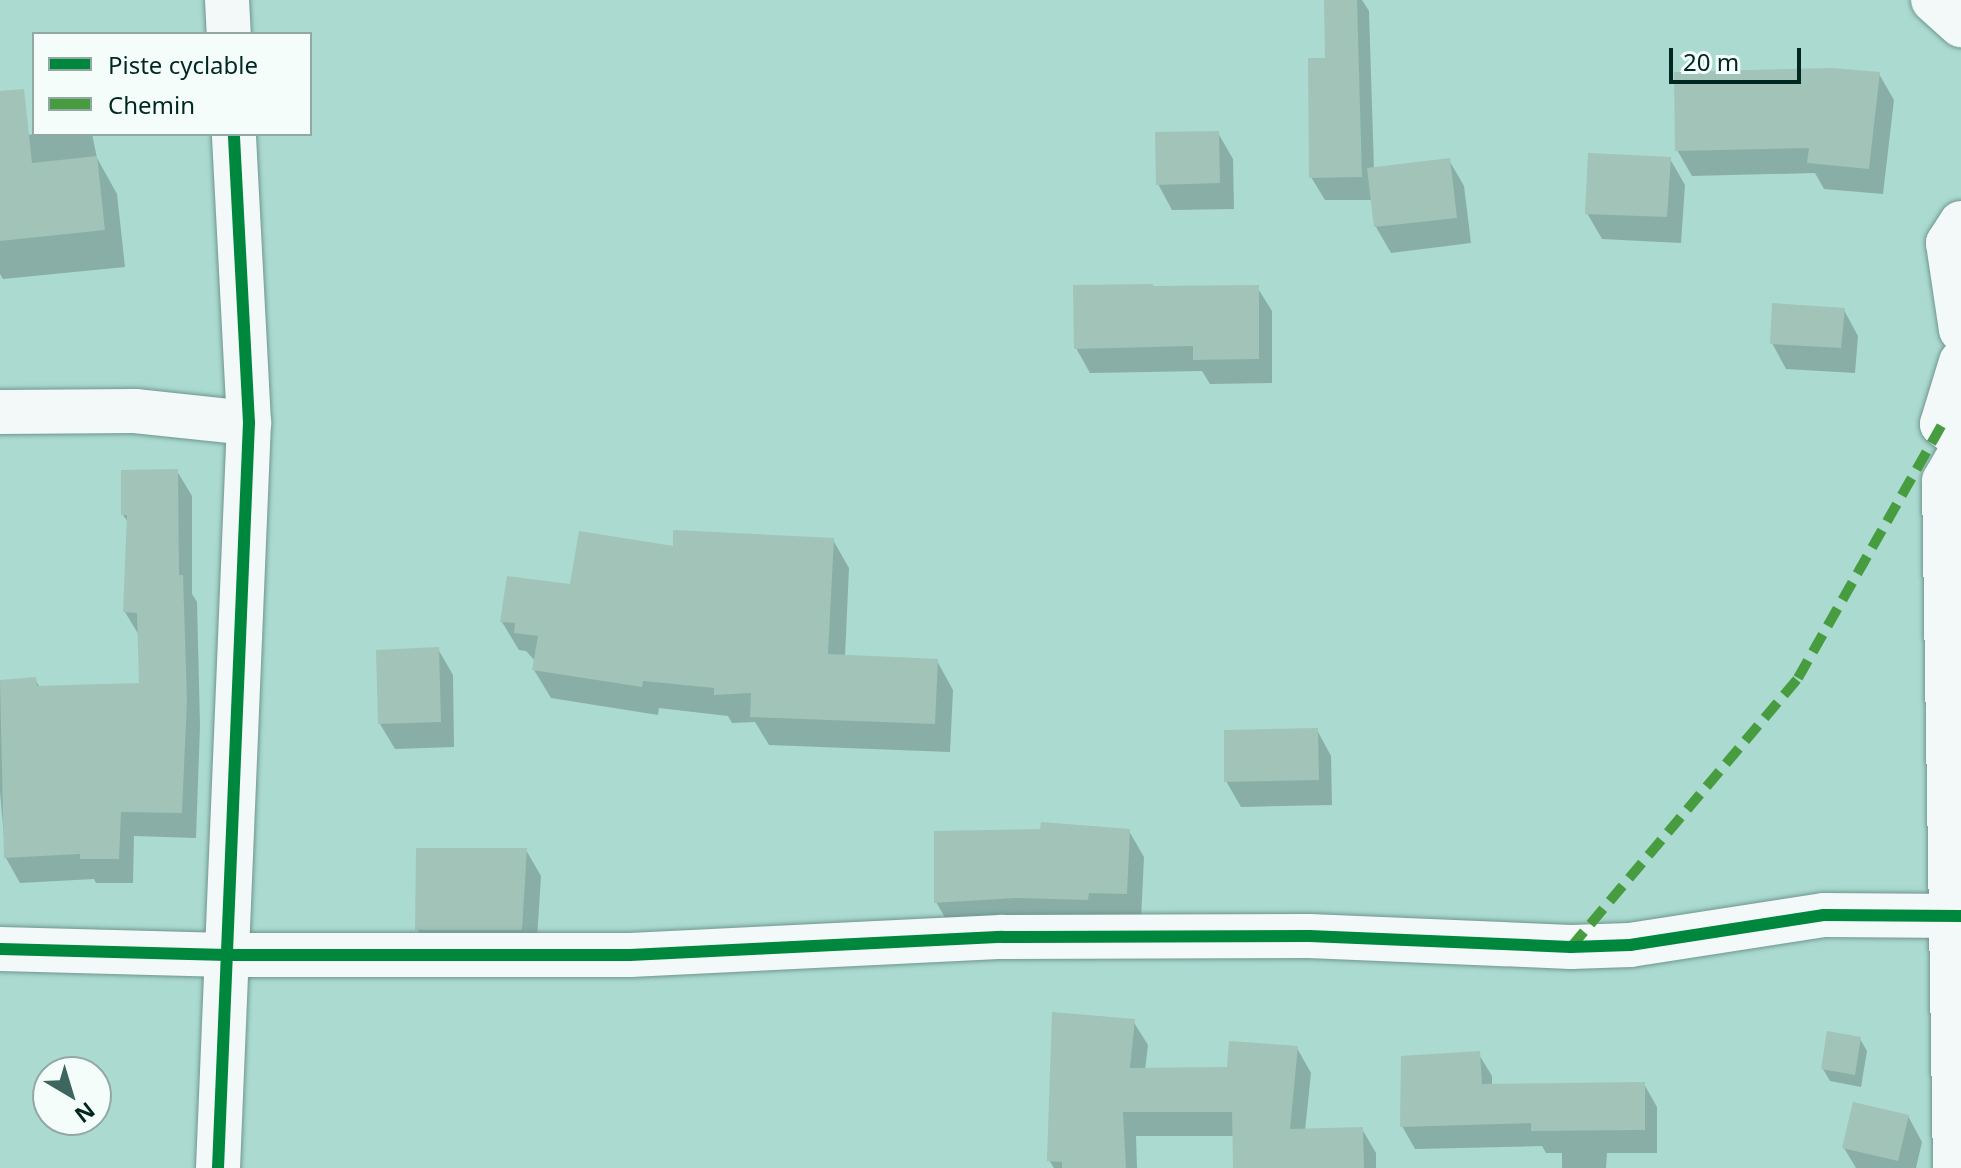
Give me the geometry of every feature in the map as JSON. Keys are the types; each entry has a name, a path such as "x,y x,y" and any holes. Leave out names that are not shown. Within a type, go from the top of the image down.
{"street":[{"path":"227,0 229,32"},
{"path":"1933,0 1961,25"},
{"path":"218,1168 249,423 234,136"},
{"path":"1961,223 1948,243 1961,330"},
{"path":"1961,362 1942,424 1961,439"},
{"path":"0,412 135,411 249,423"},
{"path":"1955,1168 1955,917 1944,481 1961,452"},
{"path":"0,949 227,955 630,955 1003,937 1309,936 1571,947 1630,945 1742,925 1824,915 1955,917"}],"building":[{"path":"1324,0 1357,0 1362,177 1309,178 1308,58 1325,58"},
{"path":"1832,68 1880,72 1869,169 1807,163 1809,148 1675,151 1674,72"},
{"path":"24,89 32,163 97,156 105,230 0,241 0,91"},
{"path":"1219,131 1220,183 1156,185 1155,132"},
{"path":"1588,153 1671,157 1667,217 1585,214"},
{"path":"1450,158 1457,218 1374,227 1367,168"},
{"path":"1073,285 1259,285 1259,359 1193,360 1193,346 1074,349"},
{"path":"1772,303 1845,308 1841,348 1770,344"},
{"path":"178,469 179,575 183,575 187,700 182,813 121,812 119,859 80,859 80,854 4,858 0,680 36,677 37,686 139,683 137,613 123,612 127,515 121,515 121,470"},
{"path":"673,530 834,538 828,654 938,659 935,724 750,717 751,693 714,695 714,688 643,681 642,687 532,670 538,636 514,633 515,623 500,622 507,576 570,584 579,531 673,546"},
{"path":"439,647 441,722 378,724 376,650"},
{"path":"1318,728 1319,780 1224,782 1224,730"},
{"path":"1041,822 1130,829 1127,894 1089,893 1088,900 1015,898 934,903 934,831 1040,829"},
{"path":"416,848 527,848 522,930 415,930"},
{"path":"1052,1012 1135,1019 1130,1068 1227,1067 1229,1041 1298,1046 1290,1129 1363,1127 1364,1168 1233,1168 1232,1112 1123,1112 1126,1168 1062,1168 1062,1162 1047,1161"},
{"path":"1827,1031 1861,1037 1855,1075 1821,1069"},
{"path":"1480,1051 1482,1084 1645,1082 1645,1130 1531,1131 1531,1123 1400,1127 1401,1056"},
{"path":"1853,1102 1909,1115 1898,1161 1842,1148"}],"marked path":[{"path":"1571,947 1798,678 1942,424"}],"cycle path":[{"path":"218,1168 249,423 234,136"},
{"path":"0,949 227,955 630,955 1003,937 1309,936 1571,947 1630,945 1824,915 1961,916"}]}
